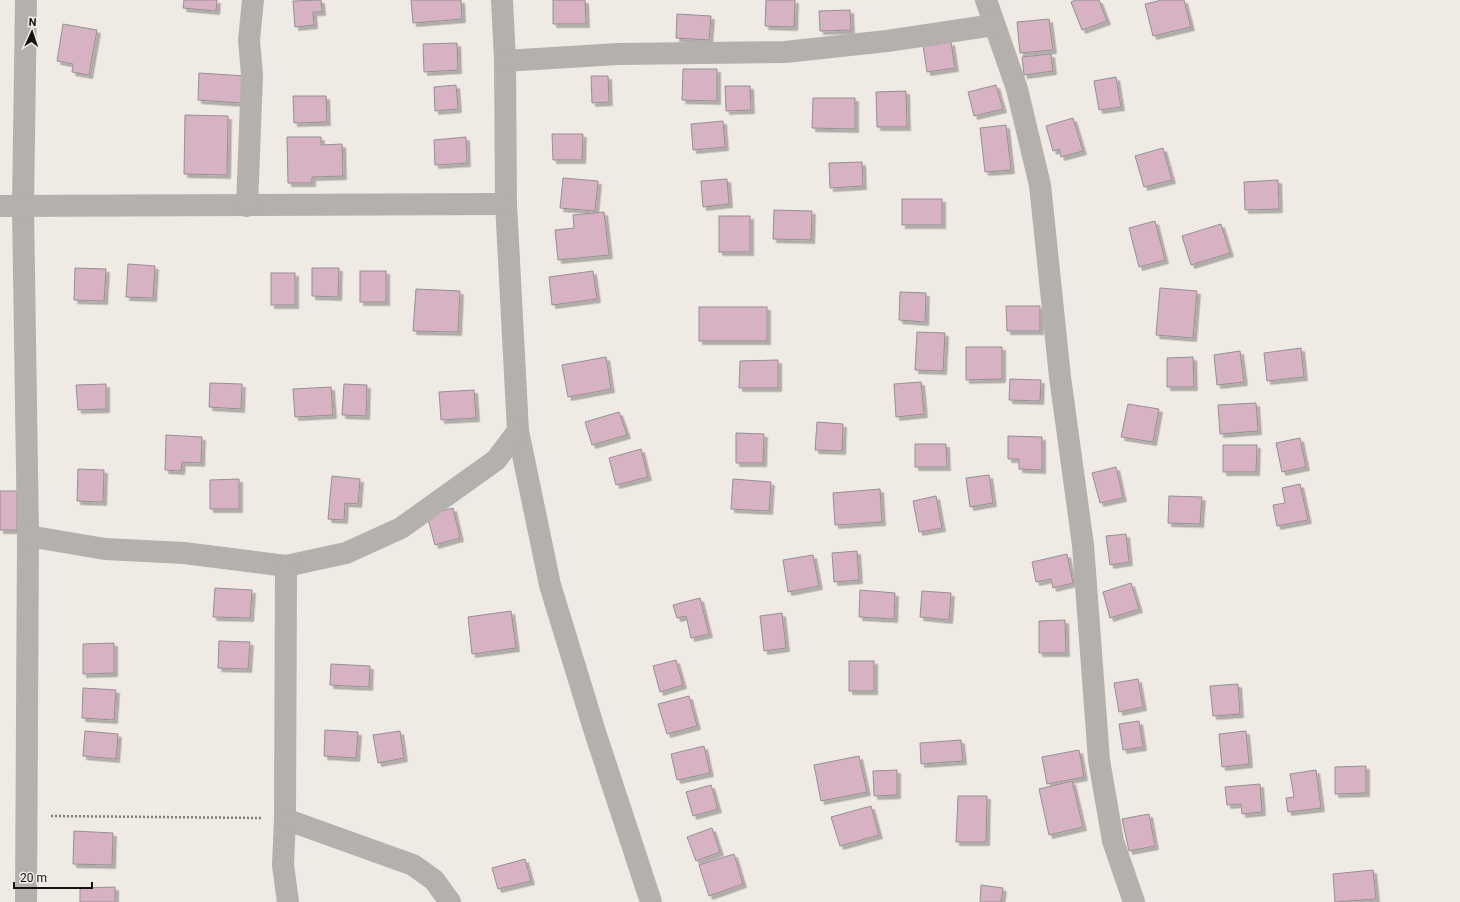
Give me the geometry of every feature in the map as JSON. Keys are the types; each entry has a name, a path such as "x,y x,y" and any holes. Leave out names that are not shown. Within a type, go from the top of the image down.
{"street":[{"path":"26,0 23,206 28,536 26,902"},
{"path":"247,206 252,75 249,40 252,0"},
{"path":"502,0 505,61 506,204 518,431 550,585 595,732 651,902"},
{"path":"986,0 1017,89 1040,185 1060,377 1084,545 1099,760 1114,841 1134,902"},
{"path":"505,61 618,54 785,52 887,41 994,25"},
{"path":"0,206 506,204"},
{"path":"28,536 104,548 184,553 286,566 346,553 400,528 496,460 518,431"},
{"path":"286,566 285,819 283,865 288,902"},
{"path":"285,819 413,865 434,880 450,902"}],"path":[{"path":"26,816 285,819"}],"building":[{"path":"184,0 217,0 216,11 183,8"},
{"path":"321,0 322,12 313,12 314,25 295,27 293,1"},
{"path":"411,0 461,0 462,19 413,23"},
{"path":"553,0 585,0 586,24 553,24"},
{"path":"766,0 795,0 794,27 765,26"},
{"path":"1076,0 1099,0 1107,21 1082,30 1071,2"},
{"path":"1162,0 1184,0 1191,27 1153,36 1145,4"},
{"path":"850,10 851,30 820,31 819,11"},
{"path":"677,14 711,16 709,40 676,38"},
{"path":"1049,19 1053,50 1020,53 1017,22"},
{"path":"63,24 97,30 89,75 72,72 73,64 57,61"},
{"path":"951,42 955,68 927,72 923,46"},
{"path":"457,43 458,70 424,72 423,44"},
{"path":"1051,54 1053,71 1024,75 1022,57"},
{"path":"683,69 717,69 717,101 682,100"},
{"path":"199,73 246,76 241,103 198,100"},
{"path":"591,76 608,76 609,102 592,103"},
{"path":"1116,77 1121,107 1099,110 1094,81"},
{"path":"456,85 458,109 435,111 434,87"},
{"path":"996,85 1003,109 974,116 968,92"},
{"path":"725,86 750,86 751,110 726,111"},
{"path":"906,91 907,127 877,127 876,92"},
{"path":"293,96 326,96 327,122 294,123"},
{"path":"813,98 855,98 855,129 812,128"},
{"path":"185,115 228,116 227,175 184,174"},
{"path":"1073,118 1083,151 1061,157 1059,149 1053,151 1046,126"},
{"path":"723,121 725,147 693,150 691,124"},
{"path":"1006,125 1011,170 985,172 980,128"},
{"path":"552,134 583,134 582,160 553,160"},
{"path":"287,137 321,137 321,145 342,144 343,176 312,177 312,183 288,183"},
{"path":"466,137 467,163 435,165 434,140"},
{"path":"1163,148 1172,180 1144,187 1135,156"},
{"path":"862,162 863,186 830,188 829,163"},
{"path":"563,178 598,181 595,211 560,208"},
{"path":"727,179 729,204 703,207 701,181"},
{"path":"1278,180 1279,209 1245,210 1244,182"},
{"path":"902,199 942,199 942,225 902,225"},
{"path":"774,210 812,211 811,240 773,239"},
{"path":"604,212 609,255 558,260 555,230 574,228 573,215"},
{"path":"719,216 750,216 750,252 719,252"},
{"path":"1155,221 1165,260 1139,267 1129,228"},
{"path":"1221,224 1230,253 1191,265 1182,236"},
{"path":"128,264 155,266 153,298 126,297"},
{"path":"75,268 106,269 104,301 74,300"},
{"path":"312,268 339,268 338,297 312,296"},
{"path":"360,271 386,271 386,302 360,302"},
{"path":"593,271 597,299 552,305 549,277"},
{"path":"271,273 295,273 295,305 271,305"},
{"path":"1160,288 1197,291 1193,338 1156,335"},
{"path":"416,289 460,291 458,332 413,331"},
{"path":"900,292 926,293 925,322 899,320"},
{"path":"1006,306 1040,306 1040,331 1007,331"},
{"path":"699,307 767,307 767,341 699,341"},
{"path":"917,332 945,333 943,371 915,370"},
{"path":"966,347 1002,347 1002,379 966,380"},
{"path":"1301,348 1304,377 1267,381 1264,353"},
{"path":"1240,351 1244,382 1217,385 1214,355"},
{"path":"606,357 611,389 568,397 562,365"},
{"path":"1193,357 1194,387 1167,387 1167,358"},
{"path":"778,360 778,388 739,388 740,361"},
{"path":"1010,379 1041,380 1040,401 1009,400"},
{"path":"921,382 924,414 896,417 894,384"},
{"path":"210,383 242,384 241,409 209,407"},
{"path":"106,384 106,409 78,410 76,385"},
{"path":"344,384 367,385 366,416 342,415"},
{"path":"331,387 333,415 295,417 293,389"},
{"path":"474,390 476,418 441,420 439,392"},
{"path":"1256,403 1258,431 1220,434 1218,405"},
{"path":"1128,404 1159,409 1153,442 1121,437"},
{"path":"619,412 627,435 592,445 585,422"},
{"path":"817,422 843,424 842,451 815,450"},
{"path":"736,433 764,434 763,463 736,463"},
{"path":"166,435 202,437 201,463 182,462 181,471 165,470"},
{"path":"1008,436 1042,437 1042,470 1019,469 1019,459 1008,459"},
{"path":"1300,438 1306,467 1282,472 1276,443"},
{"path":"915,444 946,444 947,467 915,467"},
{"path":"1223,445 1257,445 1256,472 1223,472"},
{"path":"641,449 648,477 616,485 609,458"},
{"path":"1116,467 1123,498 1100,503 1092,473"},
{"path":"78,469 104,470 103,502 77,501"},
{"path":"989,475 993,503 970,507 966,478"},
{"path":"332,476 360,479 358,504 345,503 344,520 328,519"},
{"path":"239,479 239,509 210,509 210,480"},
{"path":"733,479 771,482 769,511 731,509"},
{"path":"1300,484 1308,520 1277,526 1273,505 1285,503 1282,488"},
{"path":"880,489 882,522 835,525 833,493"},
{"path":"0,491 17,491 17,530 0,530"},
{"path":"936,496 942,528 919,532 913,501"},
{"path":"1169,496 1202,497 1200,524 1168,523"},
{"path":"453,508 460,538 435,545 427,515"},
{"path":"1126,534 1129,562 1110,565 1106,536"},
{"path":"857,551 859,580 834,582 832,553"},
{"path":"1067,554 1073,583 1053,588 1051,579 1036,582 1032,562"},
{"path":"813,555 819,586 788,592 783,560"},
{"path":"1131,583 1139,609 1110,618 1103,592"},
{"path":"215,588 252,590 250,618 213,617"},
{"path":"860,590 895,593 894,619 859,617"},
{"path":"922,591 951,593 949,620 920,617"},
{"path":"700,598 709,634 691,638 686,616 677,618 673,605"},
{"path":"511,611 516,648 472,654 468,617"},
{"path":"782,613 786,648 764,651 760,616"},
{"path":"1065,620 1066,653 1039,653 1039,621"},
{"path":"219,641 250,642 248,669 218,668"},
{"path":"114,643 114,673 83,674 83,644"},
{"path":"676,660 683,685 660,692 653,666"},
{"path":"849,661 874,661 874,691 849,691"},
{"path":"331,664 370,666 369,687 330,685"},
{"path":"1138,679 1143,707 1119,712 1114,683"},
{"path":"1238,684 1240,714 1213,716 1210,686"},
{"path":"83,688 116,690 114,720 82,718"},
{"path":"689,696 697,726 667,734 658,704"},
{"path":"1139,721 1143,747 1123,750 1119,724"},
{"path":"325,730 358,732 356,758 324,756"},
{"path":"85,731 118,734 116,759 83,756"},
{"path":"400,731 404,758 378,763 373,735"},
{"path":"1246,731 1249,764 1222,767 1219,734"},
{"path":"961,740 963,761 921,764 920,743"},
{"path":"704,746 710,773 677,780 671,754"},
{"path":"1079,750 1084,777 1047,784 1042,757"},
{"path":"859,756 867,792 821,801 814,765"},
{"path":"1366,766 1366,793 1335,794 1335,767"},
{"path":"897,770 897,795 874,796 873,771"},
{"path":"1316,770 1321,808 1288,812 1286,798 1294,797 1290,774"},
{"path":"1072,781 1083,827 1049,835 1039,789"},
{"path":"1260,784 1262,812 1242,814 1241,804 1227,805 1225,787"},
{"path":"711,785 718,809 693,816 686,792"},
{"path":"958,796 987,796 986,842 956,842"},
{"path":"871,806 879,835 840,846 831,817"},
{"path":"1149,814 1155,846 1129,851 1122,819"},
{"path":"712,828 720,852 696,861 687,837"},
{"path":"74,831 113,833 112,865 73,864"},
{"path":"734,854 743,884 709,896 699,865"},
{"path":"525,859 531,881 498,889 492,868"},
{"path":"1373,870 1376,899 1335,902 1333,874"},
{"path":"981,885 1003,888 1001,902 980,902"},
{"path":"115,887 115,902 80,902 80,888"}]}
